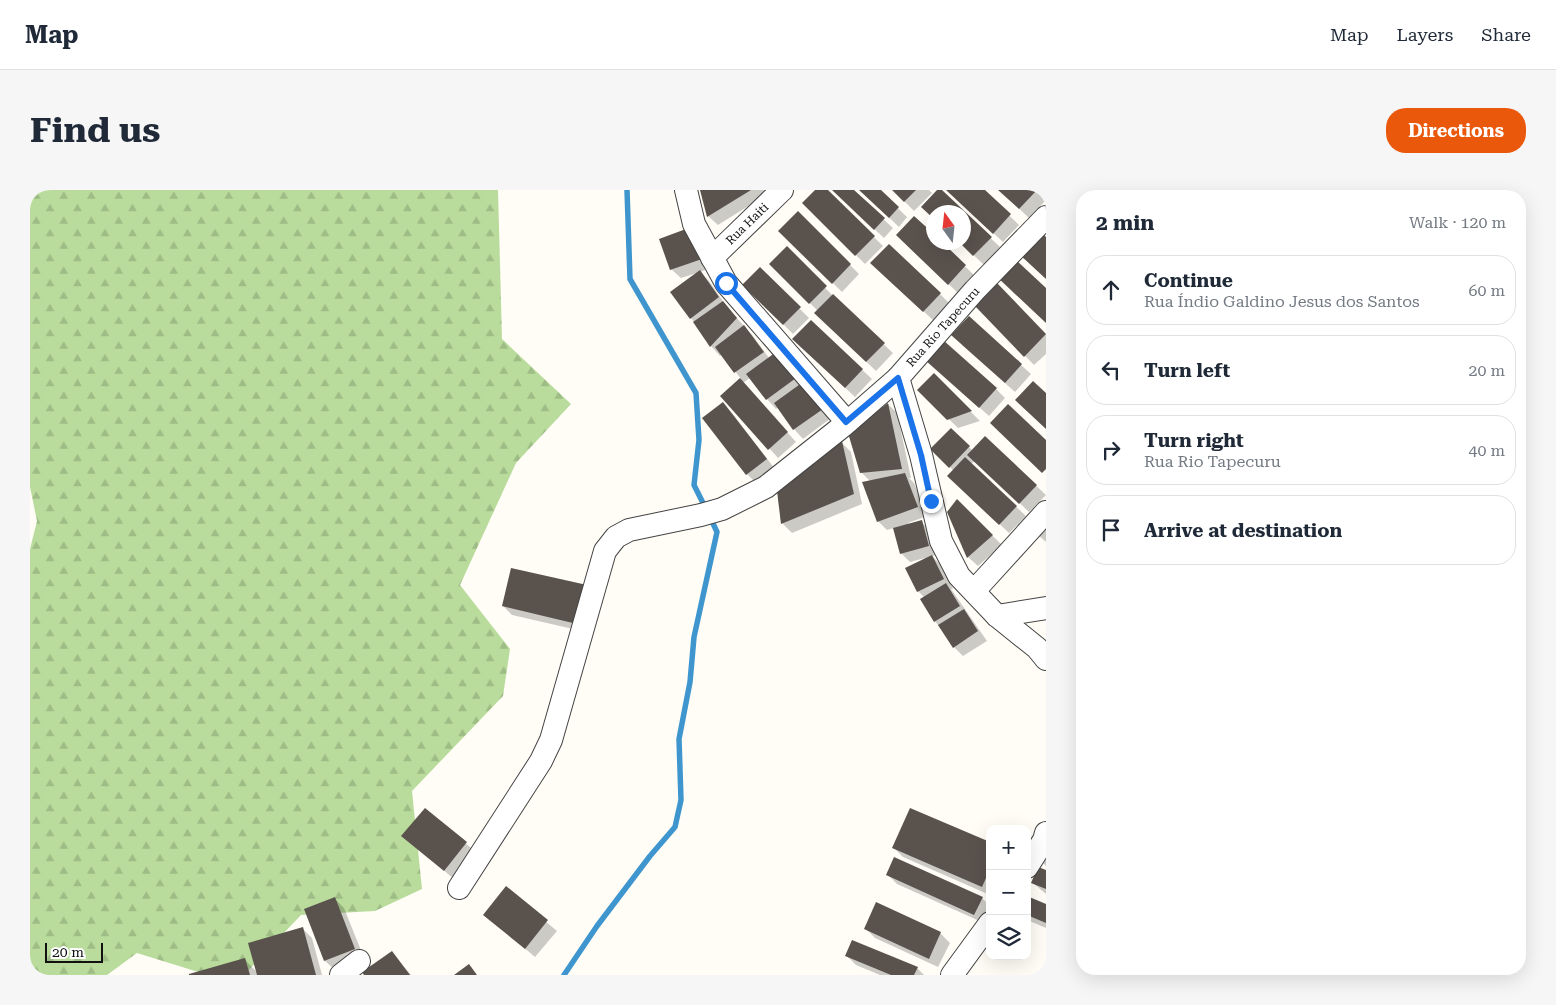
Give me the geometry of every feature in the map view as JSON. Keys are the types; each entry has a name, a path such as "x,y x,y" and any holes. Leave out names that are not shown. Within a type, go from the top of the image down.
{"street":[{"path":"686,190 694,224 726,283 846,422"},
{"name":"Rua Haiti","path":"712,258 782,190"},
{"name":"Rua Rio Tapecuru","path":"1046,217 975,290 898,378 921,455 941,541 960,576 997,616 1037,648 1046,659"},
{"path":"460,888 541,761 551,740 606,551 616,537 629,530 711,512 766,487 898,378"},
{"path":"974,591 1046,512"},
{"path":"997,616 1046,608"},
{"path":"1031,860 1046,834"},
{"path":"952,975 986,928"},
{"path":"341,975 359,961"}],"green space":[{"path":"30,190 498,190 502,339 571,404 516,463 460,585 510,649 503,696 412,791 422,889 375,911 301,915 244,975 208,975 137,953 107,975 30,975 30,549 37,521 30,487"}],"building":[{"path":"700,190 751,190 707,217"},
{"path":"815,190 828,190 875,236 855,256 802,203"},
{"path":"832,190 854,190 885,218 874,230"},
{"path":"859,190 881,190 899,207 889,218"},
{"path":"892,190 916,190 904,202"},
{"path":"937,190 942,190 958,205 926,205 926,212 921,207"},
{"path":"946,190 985,190 1011,214 993,234 971,213 971,205 962,205"},
{"path":"998,190 1037,190 1019,209"},
{"path":"798,211 851,264 832,284 778,231"},
{"path":"914,216 926,227 926,250 950,250 966,265 948,285 896,235"},
{"path":"971,217 992,237 973,256 967,250 971,250"},
{"path":"694,226 705,258 670,270 659,239"},
{"path":"1040,231 1046,237 1046,279 1019,254"},
{"path":"889,244 941,293 923,312 870,263"},
{"path":"787,246 827,286 809,304 769,264"},
{"path":"1014,258 1046,288 1046,323 996,276"},
{"path":"760,267 801,307 783,325 742,285"},
{"path":"700,270 719,297 690,319 670,292"},
{"path":"997,283 1046,334 1024,357 974,305"},
{"path":"833,294 885,343 866,362 814,313"},
{"path":"723,301 737,318 710,347 693,322"},
{"path":"969,316 1022,364 1005,383 951,335"},
{"path":"811,320 863,369 845,388 792,339"},
{"path":"744,325 764,352 734,373 715,347"},
{"path":"943,340 997,388 979,408 925,360"},
{"path":"776,352 796,378 766,400 746,374"},
{"path":"934,373 972,411 947,420 917,390"},
{"path":"740,378 788,432 768,450 720,396"},
{"path":"1033,381 1046,393 1046,429 1015,400"},
{"path":"803,382 823,409 793,430 774,403"},
{"path":"723,402 767,459 746,475 702,418"},
{"path":"888,403 902,469 860,473 848,433"},
{"path":"1008,404 1046,440 1046,469 1042,473 990,423"},
{"path":"951,428 970,446 949,468 930,449"},
{"path":"985,436 1037,485 1019,504 967,455"},
{"path":"842,441 854,494 781,524 777,491"},
{"path":"965,457 1017,506 999,525 947,476"},
{"path":"905,473 918,507 877,522 862,482"},
{"path":"957,499 993,535 967,558 947,512"},
{"path":"922,520 929,546 900,554 893,528"},
{"path":"932,555 944,579 917,592 905,568"},
{"path":"511,568 587,585 577,624 502,606"},
{"path":"946,583 960,606 934,622 920,599"},
{"path":"964,609 978,631 953,648 938,625"},
{"path":"425,808 467,842 444,871 401,836"},
{"path":"910,808 986,840 986,878 982,887 892,848"},
{"path":"894,857 983,897 974,915 886,875"},
{"path":"1038,867 1046,870 1046,889 1031,883"},
{"path":"506,886 548,920 525,949 483,915"},
{"path":"335,897 355,949 324,961 304,909"},
{"path":"1031,898 1046,904 1046,923 1031,917"},
{"path":"876,902 941,932 929,959 864,929"},
{"path":"303,927 316,975 257,975 248,943"},
{"path":"852,940 918,967 914,975 891,975 845,956"},
{"path":"392,951 410,975 364,975 362,972"},
{"path":"245,958 250,975 189,975 189,974"},
{"path":"469,964 477,975 454,975"}],"waterway":[{"path":"627,190 630,279 696,393 699,440 694,485 706,509"},
{"path":"564,975 597,926 650,856 675,827 681,800 679,739 690,682 694,637 717,532 710,517"}],"route":[{"path":"726,283 846,422 898,378 921,455 931,501"}]}
